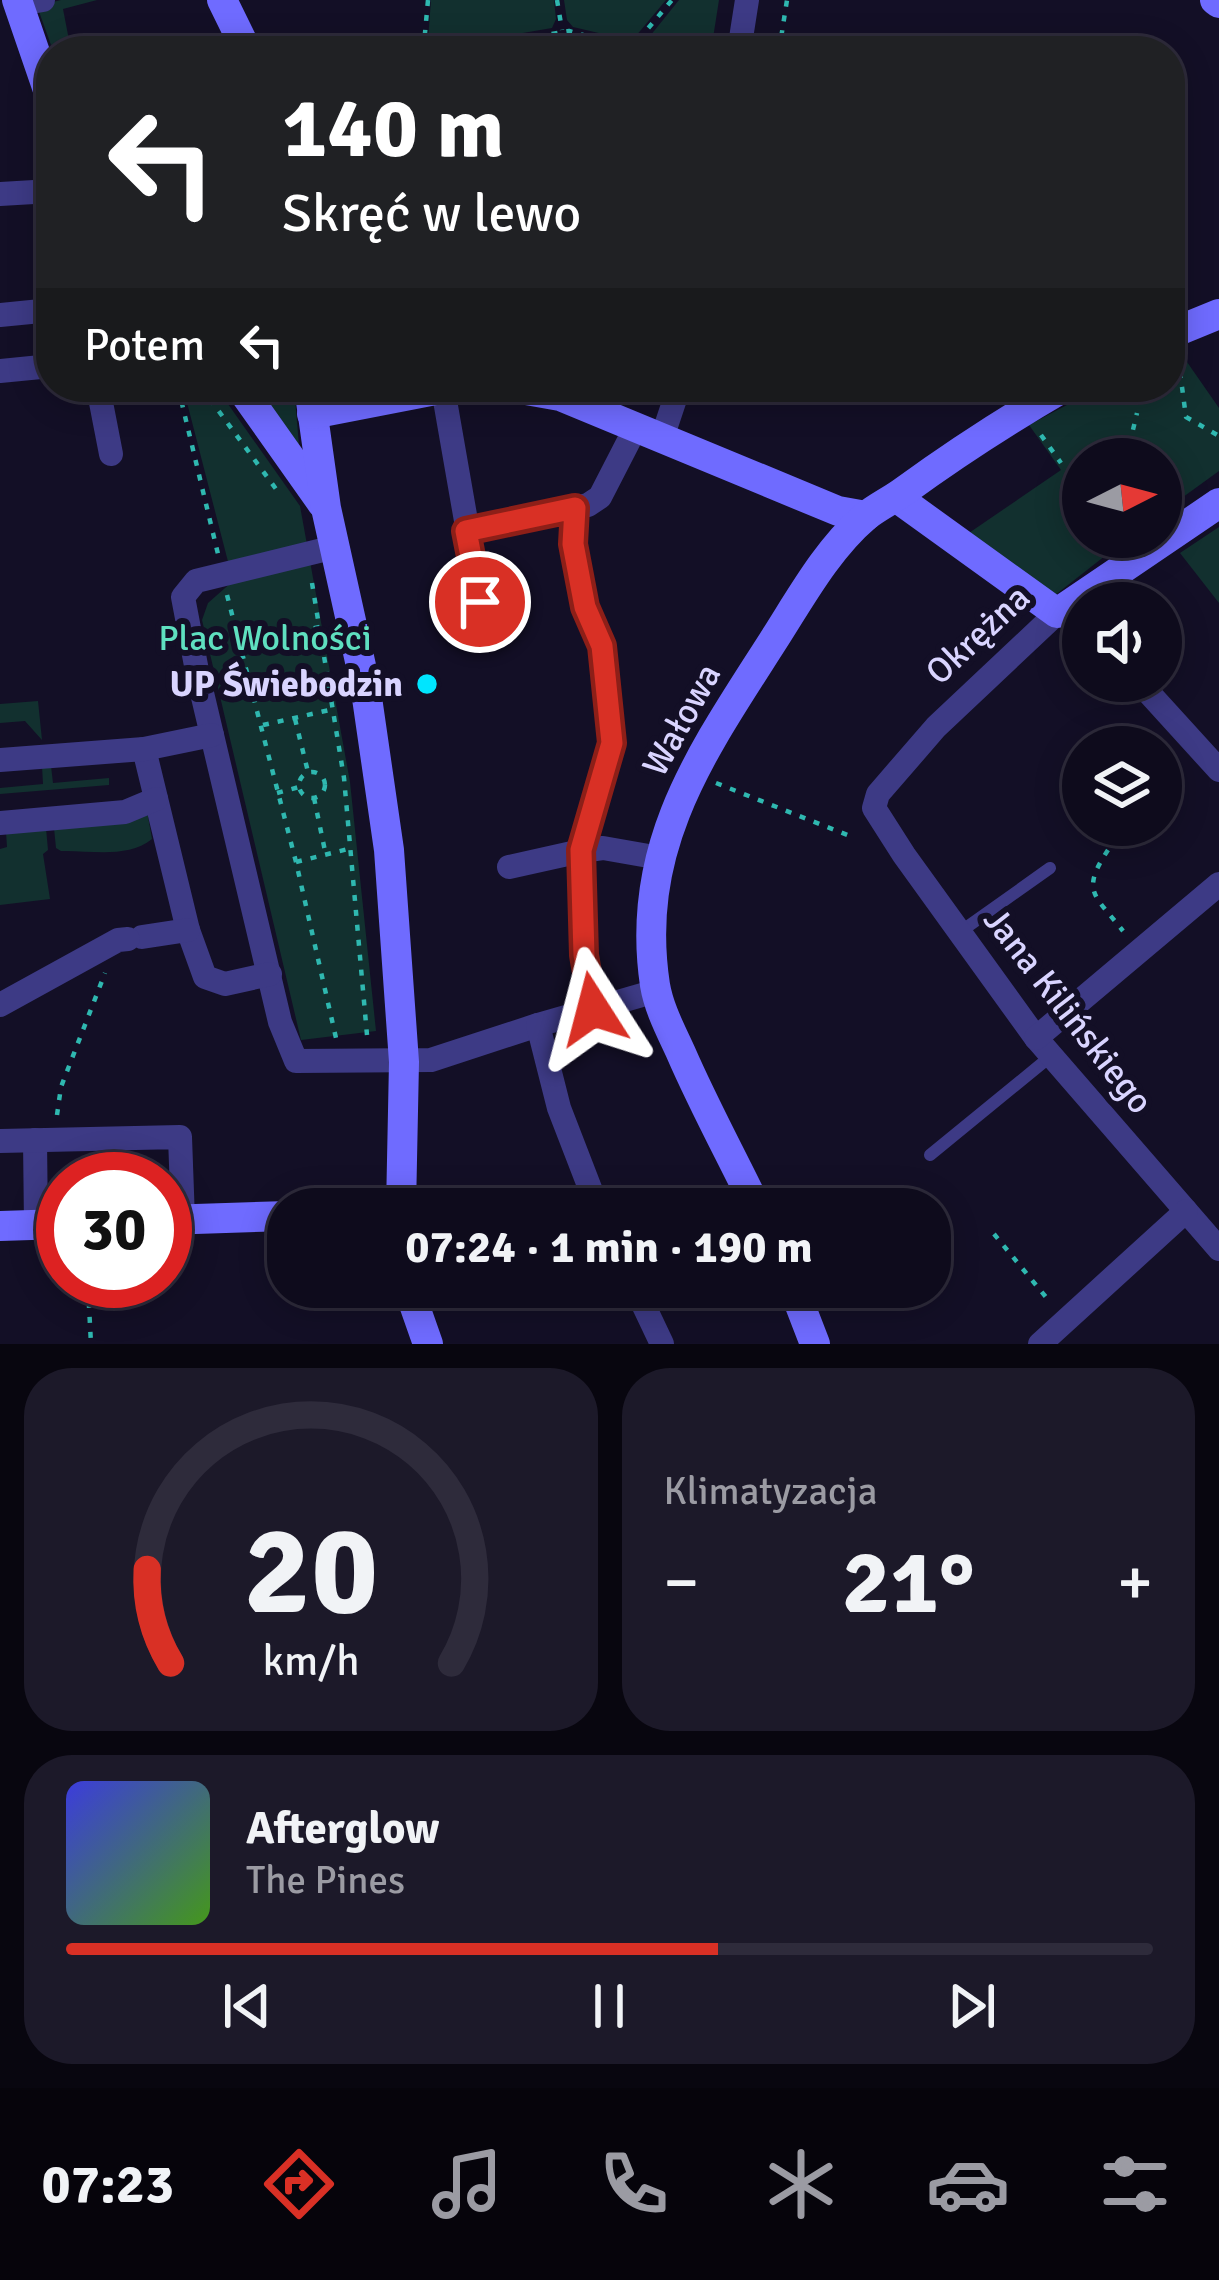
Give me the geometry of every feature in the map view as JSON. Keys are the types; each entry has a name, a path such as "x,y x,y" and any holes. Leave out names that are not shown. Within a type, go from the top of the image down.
{"street":[{"path":"32,0 39,36"},
{"path":"222,0 240,36"},
{"path":"742,36 747,0"},
{"path":"0,194 36,191"},
{"path":"0,315 36,311"},
{"path":"1185,328 1219,314"},
{"path":"0,370 36,367"},
{"path":"101,402 111,454"},
{"path":"251,402 326,508"},
{"path":"310,402 326,508 365,684 389,850 404,1062 401,1188"},
{"path":"449,402 480,602"},
{"path":"573,402 838,511 866,516"},
{"path":"466,531 588,505 601,497 669,402"},
{"name":"Wałowa","path":"746,1188 693,1082 656,992 652,904 660,858 692,773 714,732 829,558 866,516 1038,402"},
{"path":"896,497 1062,604"},
{"name":"Okrężna","path":"1109,582 1219,502"},
{"path":"575,508 573,544 585,607 602,646 612,743 581,850 584,955 593,1009"},
{"path":"335,547 196,581 183,597 280,1022 296,1060 431,1060 656,992"},
{"name":"Okrężna","path":"874,808 878,794 936,727 1062,618"},
{"path":"1157,702 1219,770"},
{"path":"0,760 144,749 212,735"},
{"path":"144,749 188,930 206,976 225,984 269,974"},
{"path":"0,823 125,812 156,799"},
{"name":"Jana Kilińskiego","path":"874,808 1044,1046 1219,1249"},
{"path":"509,867 603,848 660,858"},
{"path":"1044,1046 1137,950 1219,884"},
{"path":"0,1005 129,939 188,930"},
{"path":"538,1025 559,1108 590,1188"},
{"path":"0,1141 179,1137 178,1152"},
{"path":"44,1140 45,1152"},
{"path":"1040,1344 1186,1211"},
{"path":"192,1219 267,1217"},
{"path":"0,1226 36,1225"},
{"path":"415,1308 428,1344"},
{"path":"645,1308 662,1344"},
{"path":"801,1308 815,1344"}],"lane":[{"path":"960,932 1050,868"},
{"path":"930,1155 1044,1046"}],"path":[{"path":"425,36 428,0"},
{"path":"557,0 562,31"},
{"path":"640,36 672,0"},
{"path":"781,36 787,0"},
{"path":"534,36 562,31 592,36"},
{"path":"182,402 341,1061"},
{"path":"212,402 265,475"},
{"path":"1184,402 1186,417 1219,436"},
{"path":"1024,410 1060,463"},
{"path":"1131,438 1137,413"},
{"path":"312,583 352,848 367,1041"},
{"path":"240,642 320,627"},
{"path":"261,725 334,709"},
{"path":"295,718 308,772"},
{"path":"299,788 308,772"},
{"path":"299,788 306,797 321,795 325,785 321,776 308,772"},
{"path":"692,773 850,836"},
{"path":"278,793 299,788"},
{"path":"314,798 326,854"},
{"path":"296,862 352,848"},
{"path":"1108,850 1092,874 1094,893 1137,950"},
{"path":"44,1140 61,1087 129,939"},
{"path":"994,1234 1058,1311"},
{"path":"89,1308 91,1344"}],"green space":[{"path":"97,0 63,9 68,36 48,36 37,6"},
{"path":"431,0 554,0 552,28 506,36 428,36"},
{"path":"564,0 666,0 636,36 606,36 573,27"},
{"path":"679,0 719,0 713,36 650,36"},
{"path":"1185,359 1219,408 1219,471 1182,498 1182,438 1062,438 1062,558 1102,558 1072,582 1062,582 1062,590 1054,596 966,535 1061,470 1029,425 1073,402 1185,402"},
{"name":"Plac Wolności","path":"187,402 227,402 300,506 350,782 376,1031 301,1040 202,620 208,603 233,581"},
{"path":"267,402 295,402 299,445"},
{"path":"1219,527 1219,603 1182,556"},
{"path":"38,701 42,740 25,721 0,723 0,704"},
{"path":"42,766 51,766 53,783 109,778 109,785 0,794 0,788 43,784"},
{"path":"147,811 152,839 142,845 108,852 56,848 54,828"},
{"path":"46,828 48,850 43,854 50,899 0,905 0,849 7,847 6,832"}],"place":[{"name":"UP Świebodzin","path":"427,684"}],"route":[{"path":"480,602 466,531 575,508 573,544 585,607 602,646 612,743 581,850 581,920 593,1009"}]}
